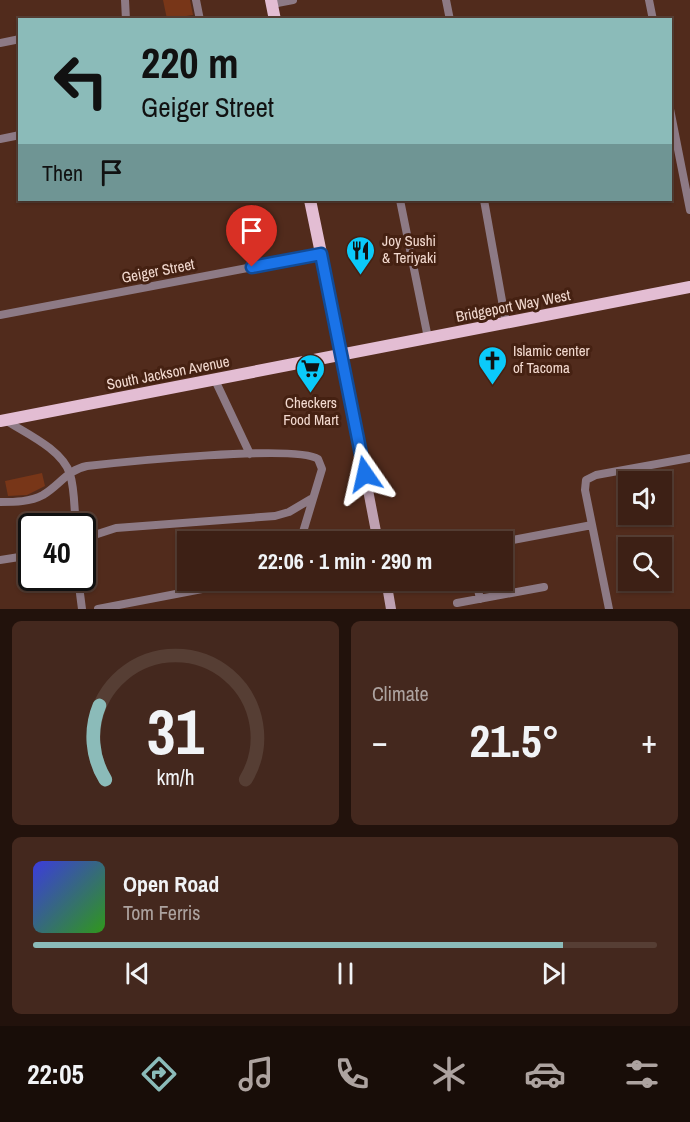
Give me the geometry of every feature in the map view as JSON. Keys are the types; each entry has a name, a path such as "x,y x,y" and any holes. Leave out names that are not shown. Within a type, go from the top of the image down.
{"main road":[{"path":"271,2 275,18"},
{"path":"310,201 342,355"},
{"name":"Bridgeport Way West","path":"342,355 690,287"},
{"name":"South Jackson Avenue","path":"2,420 342,355"}],"street":[{"path":"126,0 126,18"},
{"path":"196,0 200,18"},
{"path":"271,2 293,0"},
{"path":"446,0 450,18"},
{"path":"649,0 652,18"},
{"path":"0,43 18,39"},
{"path":"673,134 690,210"},
{"path":"0,139 18,135"},
{"path":"400,201 428,338"},
{"path":"484,201 506,323"},
{"name":"Geiger Street","path":"0,315 321,254"},
{"path":"342,355 376,531"},
{"path":"215,380 250,454"},
{"path":"2,420 52,451 69,472 74,513"},
{"path":"0,502 37,498 69,472 107,464 250,454 309,454 320,461 322,467 303,531"},
{"path":"609,609 585,487 587,479 690,458"},
{"path":"96,534 116,528 275,516 297,508 314,496"},
{"path":"513,540 592,525"},
{"path":"0,560 18,557"},
{"path":"457,603 544,587"},
{"path":"80,591 82,609"},
{"path":"98,609 192,591"},
{"path":"388,591 391,609"},
{"path":"478,591 480,599"}],"shaded area":[{"path":"163,0 190,0 193,15 167,18"},
{"path":"42,473 45,486 27,495 8,496 5,481"}],"place":[{"name":"Joy Sushi & Teriyaki","path":"361,276"},
{"name":"Islamic center of Tacoma","path":"492,386"},
{"name":"Checkers Food Mart","path":"311,394"}],"route":[{"path":"252,267 321,254 365,474"}]}
